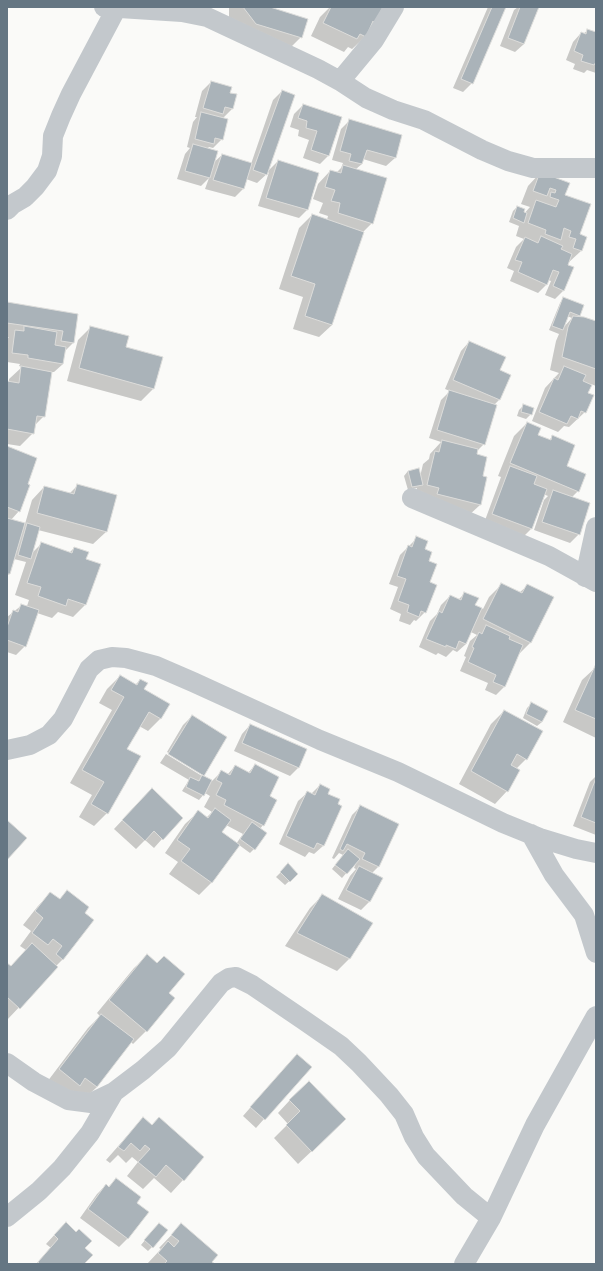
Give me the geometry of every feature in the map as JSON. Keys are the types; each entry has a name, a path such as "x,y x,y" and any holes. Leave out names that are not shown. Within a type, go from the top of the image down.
{"street":[{"path":"340,81 374,40 394,7"},
{"path":"7,210 13,204 25,197 47,171 52,156 53,136 110,8 207,12 318,69 366,98 393,110 424,120 482,150 508,161 533,168 595,165"},
{"path":"412,498 550,556 590,580 596,527"},
{"path":"7,750 30,745 49,735 63,719 89,669 99,660 112,657 126,658 156,666 320,740 398,772 531,834 576,849 596,852"},
{"path":"531,834 554,875 584,915 596,953"},
{"path":"7,1063 34,1082 68,1100 91,1102 114,1092 143,1070 168,1048 221,983 228,978 236,978 252,985 305,1020 360,1062 390,1095 404,1114 414,1137 426,1156 464,1196 491,1218"},
{"path":"464,1264 491,1218 535,1125 594,1024"},
{"path":"7,1217 38,1191 62,1168 90,1133 114,1092"}],"building":[{"path":"243,7 270,7 308,19 302,38 256,24"},
{"path":"331,7 383,7 375,23 373,21 366,37 360,34 357,39 323,23"},
{"path":"492,7 506,7 473,84 461,79"},
{"path":"520,7 539,7 524,44 508,38"},
{"path":"587,29 596,32 596,62 594,65 581,61 583,55 574,51 581,32 586,34"},
{"path":"211,81 232,87 230,93 237,94 233,109 225,107 223,114 203,108"},
{"path":"282,90 295,95 267,175 253,170"},
{"path":"303,104 342,117 329,156 311,150 317,131 306,128 307,121 298,118"},
{"path":"201,112 228,119 223,140 215,138 214,144 195,139"},
{"path":"349,119 402,135 396,158 367,150 362,164 349,161 351,154 340,151"},
{"path":"193,144 218,151 210,178 185,171"},
{"path":"222,154 252,163 244,189 213,180"},
{"path":"278,160 319,173 308,210 266,198"},
{"path":"343,165 387,178 373,224 338,213 340,203 331,201 335,190 325,187 330,170 341,173"},
{"path":"540,172 570,183 565,195 591,204 580,234 587,237 582,251 573,248 576,239 569,237 571,231 564,228 561,240 545,234 546,230 528,223 536,200 556,207 559,200 550,197 551,192 555,193 556,190 550,188 547,196 533,191"},
{"path":"517,206 525,209 524,212 527,213 524,223 513,218"},
{"path":"312,214 364,232 332,325 305,316 315,284 291,276"},
{"path":"541,236 563,246 561,249 572,254 568,265 574,267 564,291 553,286 559,272 553,270 547,285 518,272 522,262 515,260 525,237 538,243"},
{"path":"563,297 584,305 580,316 570,312 563,330 552,326"},
{"path":"7,302 78,314 74,343 61,341 63,331 7,323"},
{"path":"573,316 584,317 596,321 596,369 562,357 568,327"},
{"path":"24,326 57,332 55,345 66,347 63,364 28,358 28,355 12,353 15,330 24,331"},
{"path":"90,326 129,336 126,347 163,357 154,389 79,368"},
{"path":"469,341 506,357 500,370 511,375 500,400 453,380"},
{"path":"21,366 52,372 45,417 37,416 34,434 7,429 7,381 19,383"},
{"path":"564,366 586,375 583,381 592,385 588,393 594,395 586,413 581,411 578,419 571,416 567,424 539,412 554,378 558,380"},
{"path":"449,390 497,405 485,445 437,430"},
{"path":"523,404 534,408 532,415 521,412"},
{"path":"527,422 541,428 538,435 551,440 552,435 575,445 567,466 586,474 579,492 510,463"},
{"path":"442,440 478,449 477,454 487,457 483,476 487,477 481,505 437,494 439,488 427,485 435,451 439,452"},
{"path":"7,446 37,458 28,484 30,485 20,512 7,507"},
{"path":"510,466 537,476 534,484 547,489 532,529 492,514"},
{"path":"419,468 423,485 412,487 408,471"},
{"path":"77,484 117,495 107,532 37,513 44,486 74,494"},
{"path":"553,490 590,503 580,535 542,522"},
{"path":"7,518 25,523 10,574 7,574"},
{"path":"27,523 40,527 31,559 18,555"},
{"path":"416,536 428,541 425,549 432,552 429,561 437,564 430,582 437,585 426,613 421,611 419,617 407,612 409,605 398,601 406,579 397,576 408,545 412,547"},
{"path":"41,542 72,553 74,547 89,552 86,559 101,564 86,605 68,599 66,606 38,596 41,587 27,583"},
{"path":"501,583 522,593 527,584 554,597 531,643 483,619"},
{"path":"464,592 479,598 475,605 482,608 466,644 459,641 456,649 446,645 446,647 426,639 439,611 442,613 450,595 461,600"},
{"path":"21,604 39,610 26,647 7,640 7,627 13,610 18,612"},
{"path":"486,625 510,636 509,639 523,645 505,687 493,682 496,675 468,662 474,648 472,647 479,632 482,634"},
{"path":"595,666 596,667 596,719 575,710"},
{"path":"120,675 137,685 140,679 148,683 144,689 170,704 161,719 149,712 127,749 141,756 108,814 91,804 104,782 82,770 124,697 111,690"},
{"path":"531,702 548,711 542,722 526,714"},
{"path":"504,710 543,731 527,760 517,754 511,765 520,770 508,792 471,771"},
{"path":"192,715 227,737 204,776 168,754"},
{"path":"250,724 307,749 299,768 242,743"},
{"path":"255,764 279,777 270,796 277,800 264,826 224,805 226,800 216,795 222,783 216,780 221,770 230,775 235,765 250,773"},
{"path":"202,775 212,780 204,796 186,787 190,777 199,781"},
{"path":"596,778 596,823 581,817"},
{"path":"320,784 330,789 328,794 340,799 338,804 342,806 324,846 317,843 314,849 286,836 307,791 315,795"},
{"path":"152,788 183,818 163,840 154,831 145,841 122,820"},
{"path":"360,805 399,824 379,867 362,859 365,853 347,844 343,851 340,849"},
{"path":"215,808 231,820 222,832 240,845 212,883 181,861 190,849 177,840 198,810 208,818"},
{"path":"7,820 27,838 7,860"},
{"path":"252,822 267,833 255,850 240,839"},
{"path":"348,849 360,859 347,874 335,865"},
{"path":"288,863 298,874 290,882 280,872"},
{"path":"359,866 383,878 370,902 346,890"},
{"path":"67,890 89,907 85,913 94,920 63,960 56,954 62,946 53,939 48,945 32,933 43,918 35,911 50,892 60,899"},
{"path":"322,894 373,923 350,959 297,933"},
{"path":"32,943 58,967 20,1009 7,997 7,963 11,966"},
{"path":"147,954 157,963 164,956 185,974 169,993 175,998 147,1032 109,1000"},
{"path":"101,1014 134,1039 97,1087 85,1078 80,1086 59,1069"},
{"path":"297,1054 312,1067 265,1120 250,1107"},
{"path":"309,1081 346,1119 312,1152 286,1125 300,1111 289,1100"},
{"path":"143,1117 152,1125 159,1117 204,1157 184,1181 166,1165 156,1177 138,1162 150,1149 145,1145 140,1151 131,1143 124,1151 118,1147"},
{"path":"116,1178 141,1197 137,1203 149,1212 128,1239 88,1209 106,1184 109,1187"},
{"path":"66,1222 76,1232 79,1229 92,1241 85,1248 93,1255 84,1264 40,1264 38,1262 58,1239 54,1235"},
{"path":"159,1223 168,1230 153,1248 144,1240"},
{"path":"181,1223 218,1255 212,1262 215,1264 164,1264 167,1261 158,1253 168,1241 174,1247 179,1241 171,1235"}]}
